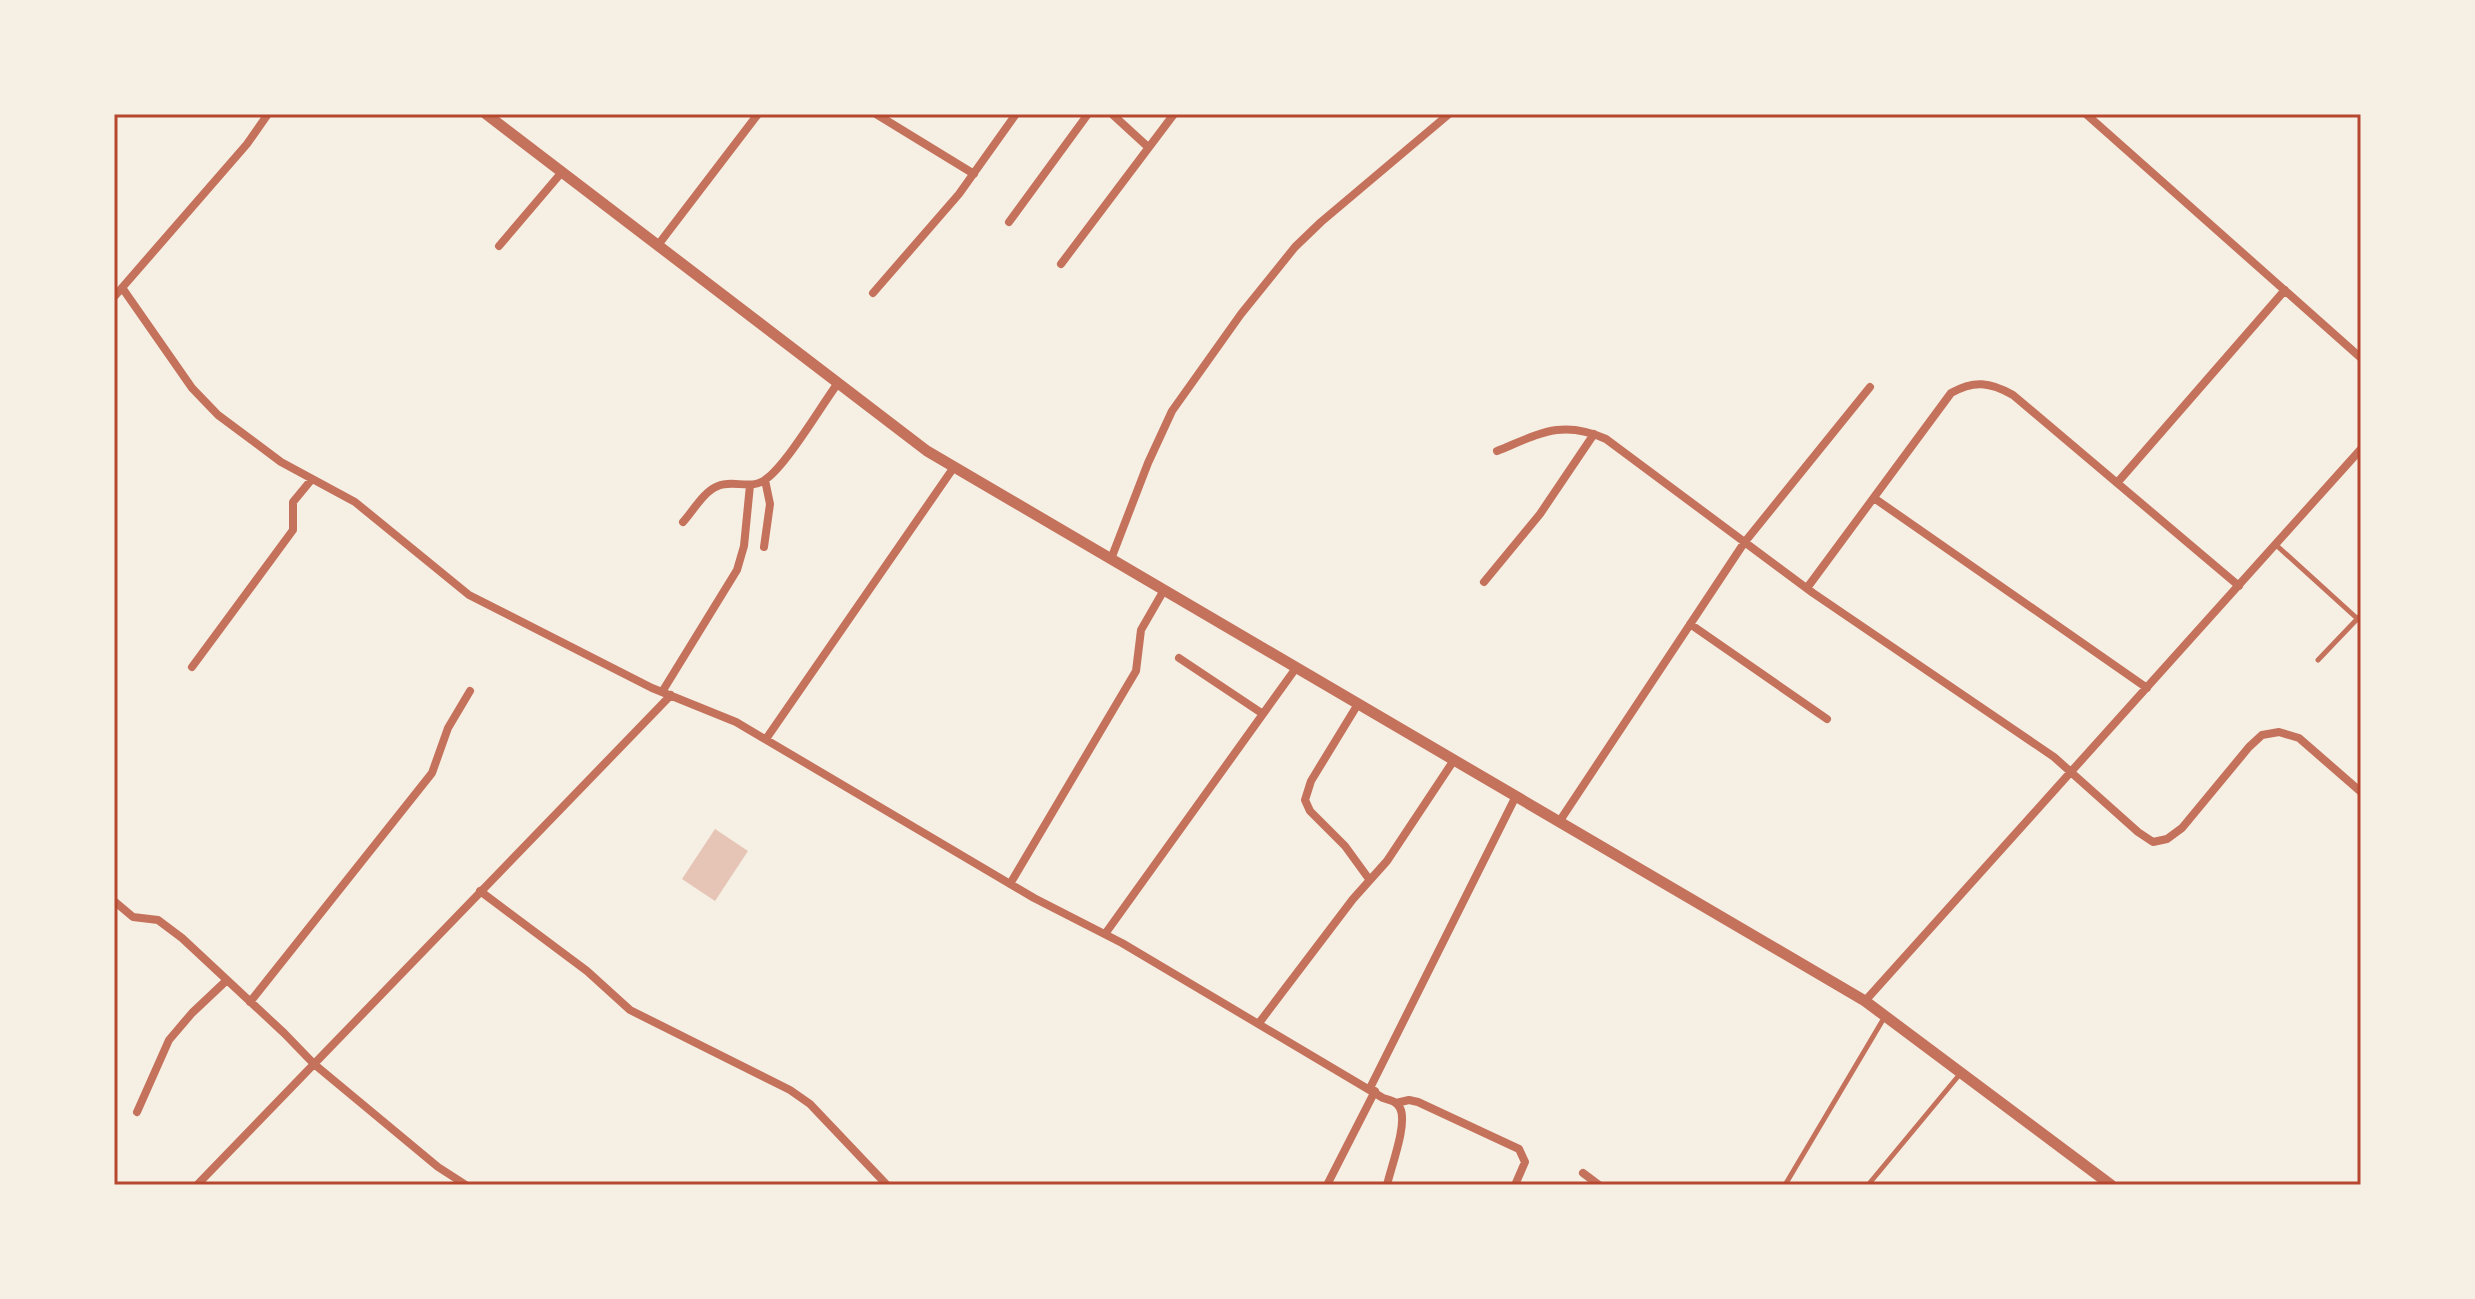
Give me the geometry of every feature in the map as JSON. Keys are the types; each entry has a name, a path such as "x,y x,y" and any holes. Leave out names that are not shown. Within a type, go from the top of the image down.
{"street":[{"path":"114,297 247,144 268,114"},
{"path":"486,114 927,451 1865,1001 2111,1185"},
{"path":"658,245 758,114"},
{"path":"876,114 974,174"},
{"path":"873,293 974,174 1016,114"},
{"path":"1009,222 1088,114"},
{"path":"1112,114 1148,147"},
{"path":"1061,264 1174,114"},
{"path":"1111,559 1172,411 1241,314 1295,247 1449,114"},
{"path":"2086,114 2361,358"},
{"path":"499,246 562,172"},
{"path":"123,289 192,388 218,415 258,447 355,502 469,595 666,694 736,722 1010,884 1105,934 1396,1103 1401,1109 1401,1127 1387,1185"},
{"path":"2117,483 2285,290"},
{"path":"683,522 715,486 750,485 765,480 779,466 838,383"},
{"path":"1807,588 1951,393 1965,385 1981,383 1997,386 2013,395 2239,586"},
{"path":"1559,822 1744,543 1870,387"},
{"path":"1497,451 1548,429 1581,430 1594,434 1627,454 1807,588 2036,744 2153,842 2167,839 2182,828 2262,735 2279,732 2299,738 2361,792"},
{"path":"1484,582 1540,514 1594,434"},
{"path":"1865,1001 2361,449"},
{"path":"766,739 954,467"},
{"path":"192,667 293,530 293,502 312,479"},
{"path":"764,547 770,512 765,480"},
{"path":"197,1185 666,694 737,570 744,546 750,485"},
{"path":"1874,498 2147,688"},
{"path":"1010,884 1136,671 1141,630 1164,590"},
{"path":"1690,624 1827,719"},
{"path":"1179,658 1263,714"},
{"path":"1105,934 1296,668"},
{"path":"250,1002 432,773 448,728 470,691"},
{"path":"1358,704 1305,796 1310,811 1345,846 1369,879"},
{"path":"1259,1023 1400,843 1454,760"},
{"path":"1327,1185 1516,796"},
{"path":"480,891 587,971 630,1010 790,1090 810,1104 887,1185"},
{"path":"114,901 133,917 158,920 182,938 314,1064 438,1167 466,1185"},
{"path":"137,1112 169,1040 227,980"},
{"path":"1396,1103 1409,1100 1418,1102 1519,1149 1525,1162 1515,1185"},
{"path":"1583,1173 1599,1185"}],"lane":[{"path":"2275,544 2360,619 2318,660"},
{"path":"1785,1185 1885,1017"},
{"path":"1868,1185 1960,1074"}],"building":[{"path":"715,829 748,851 715,901 682,879"}]}
